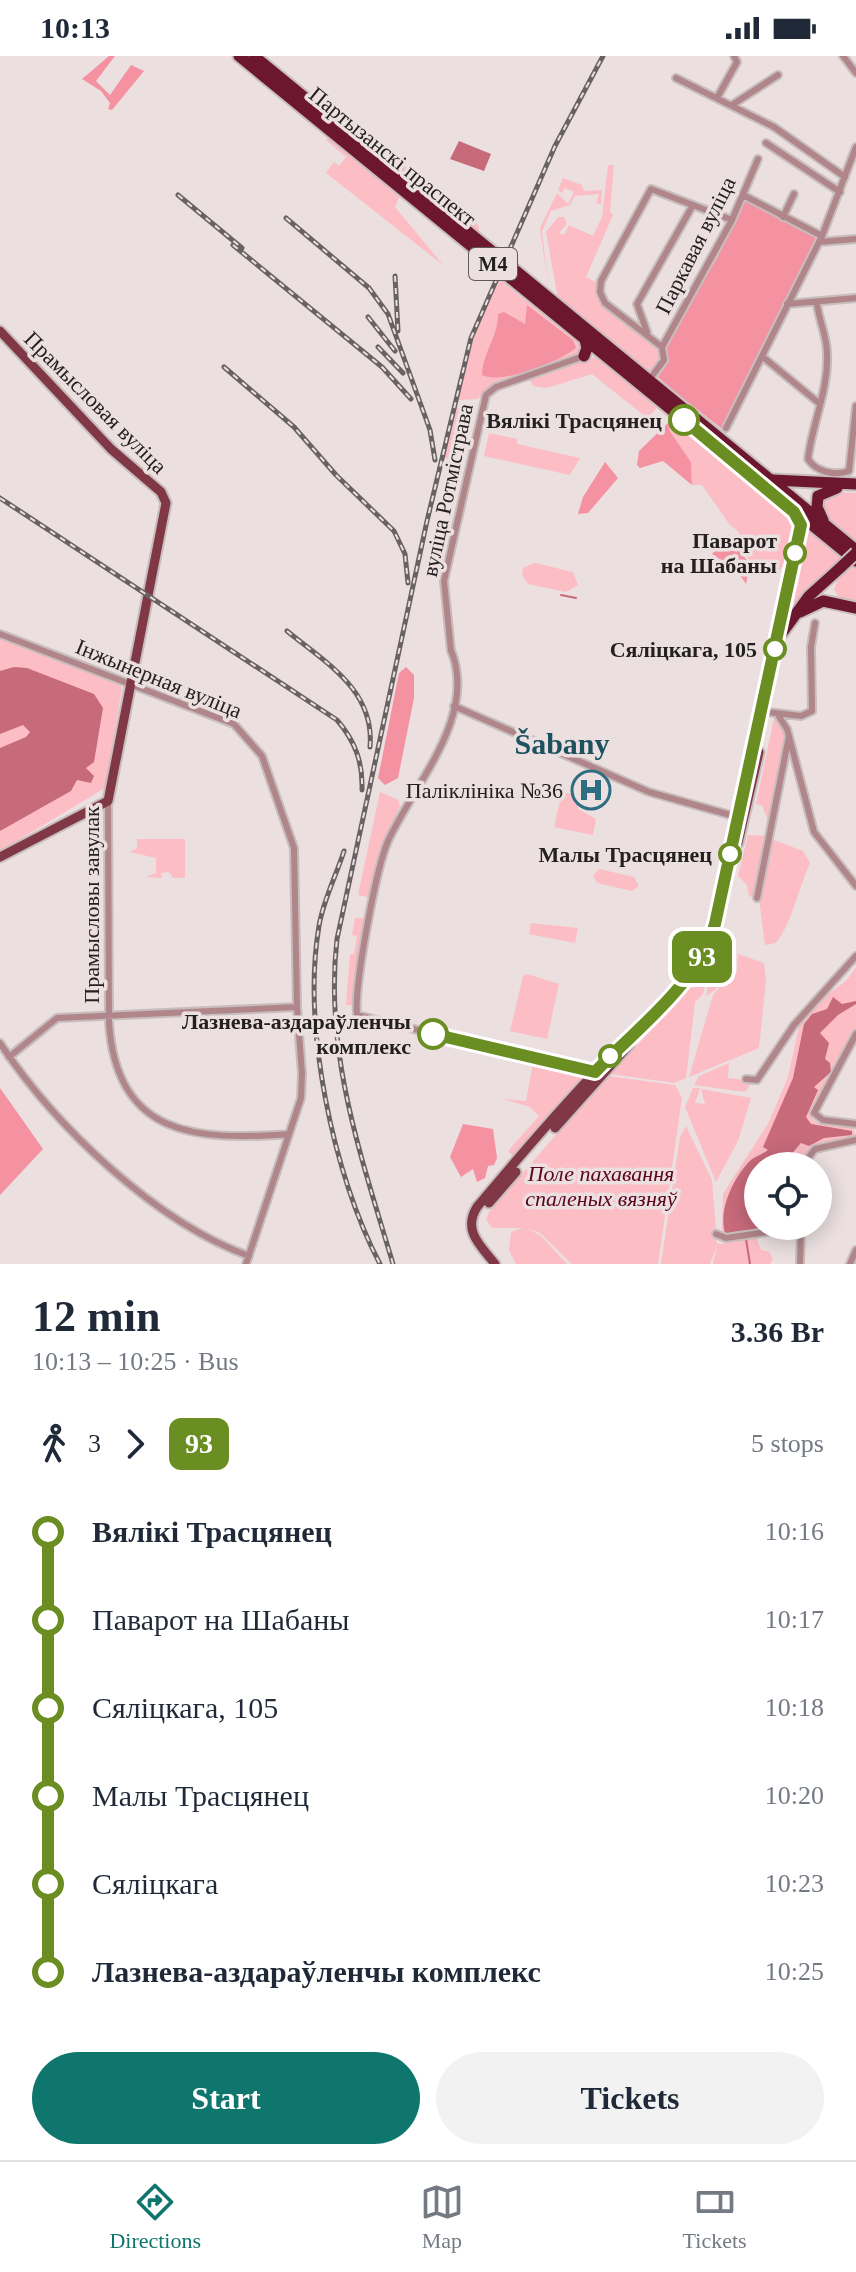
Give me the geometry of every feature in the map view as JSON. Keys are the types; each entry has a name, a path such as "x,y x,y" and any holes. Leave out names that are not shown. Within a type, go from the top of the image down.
{"highway":[{"name":"Партызанскі праспект","path":"239,56 602,355 648,383 727,443 825,524 856,556"},
{"name":"Партызанскі праспект","path":"256,56 648,383 794,512 856,556"},
{"path":"585,340 587,348 584,356 602,355"},
{"path":"711,431 726,428 727,443"},
{"path":"770,479 856,486"},
{"path":"825,524 817,507 821,492 856,486"},
{"path":"776,655 800,530 794,512"},
{"path":"776,655 795,612 856,556"},
{"path":"776,655 797,614 839,572"},
{"path":"839,572 831,587 835,597 856,606"},
{"path":"797,614 819,601 856,606"}],"main road":[{"name":"Прамысловая вуліца","path":"0,331 101,439 166,498"},
{"name":"Прамысловы завулак","path":"105,802 166,498"},
{"path":"495,1264 472,1235 471,1220 597,1074 688,984 706,960 718,931 740,818 775,714 776,655"},
{"path":"0,855 105,802"}],"street":[{"path":"717,98 737,62 734,56"},
{"path":"843,56 856,73"},
{"path":"732,105 778,75"},
{"path":"676,78 796,140 846,177"},
{"path":"766,143 840,192"},
{"path":"726,428 820,239 856,147"},
{"name":"Паркавая вуліца","path":"648,383 664,360 662,347 732,220 758,159"},
{"path":"662,347 605,303 600,292 601,281 651,189 732,220"},
{"path":"783,217 794,194"},
{"path":"743,195 820,239 856,239"},
{"path":"649,335 637,304 693,205"},
{"path":"787,304 817,304 856,298"},
{"path":"817,304 827,353 808,459 820,470 845,473 851,466 856,406"},
{"name":"вуліца Ротмістрава","path":"584,356 496,387 486,395 444,581 454,706 448,728 386,846 361,961 357,1006 361,1017 597,1074"},
{"path":"763,357 820,404"},
{"path":"775,714 808,714 813,709 811,647 815,623"},
{"name":"Інжынерная вуліца","path":"0,634 237,725 262,756 294,848 302,1092 246,1264"},
{"path":"454,706 649,792 740,818"},
{"path":"775,714 789,736 814,832 856,886"},
{"path":"757,898 789,736"},
{"name":"Прамысловы завулак","path":"105,802 109,1016 111,1045 118,1072 133,1096 156,1118 199,1135 289,1134"},
{"path":"746,1079 757,1080 794,1025 856,956"},
{"path":"9,1057 54,1019 297,1007"},
{"path":"856,1034 814,1113 819,1119 845,1125 856,1124"},
{"path":"0,1043 56,1116 107,1165 164,1208 249,1256"},
{"path":"813,1152 853,1140"},
{"path":"716,1234 726,1238 744,1235"},
{"path":"800,1264 801,1240"},
{"path":"850,1264 856,1250"}],"green space":[{"path":"327,137 399,197 395,207 443,265 326,173 334,162 339,166 346,157 326,140"},
{"path":"384,150 479,226 479,231 377,151"},
{"path":"608,165 614,165 610,212 613,215 586,277 598,283 599,296 658,350 660,362 650,375 558,299 546,232 558,217 564,217 567,224 559,233 564,235 569,225 593,236 602,217"},
{"path":"563,178 582,185 584,191 602,190 601,204 596,203 599,194 575,196 570,205 551,211 542,231 548,284 540,228 557,193 568,204 574,192 565,188 562,193 558,190"},
{"path":"499,279 586,350 582,355 503,381 477,399 457,400 476,330"},
{"path":"595,357 655,404 656,409 647,418 592,374 547,388 533,386 530,380"},
{"path":"475,407 459,466 455,465 453,460 443,457 456,408"},
{"path":"672,419 793,522 779,572 750,565 739,532 730,525 702,485 692,485 691,462 669,430"},
{"path":"489,433 517,439 517,444 580,458 570,475 484,456"},
{"path":"835,492 856,493 856,544 832,524 824,512 822,497"},
{"path":"805,526 856,567 856,603 839,597 834,590 838,579 849,569 841,562 787,617 784,616 791,589 797,589 806,544 801,543"},
{"path":"535,563 573,572 578,585 566,592 528,584 522,575 523,568"},
{"path":"0,637 116,681 122,688 105,788 0,851"},
{"path":"774,718 780,720 784,736 768,821 762,805 756,804"},
{"path":"380,792 398,800 400,806 384,842 372,885 372,898 358,895"},
{"path":"562,792 579,796 578,809 596,819 593,835 554,827"},
{"path":"748,835 767,836 754,898 749,896 747,885 738,876"},
{"path":"137,839 185,839 185,878 173,878 169,872 161,873 162,878 146,877 156,873 156,858 130,852 137,848"},
{"path":"771,839 803,851 810,863 782,934 776,943 765,945 759,898"},
{"path":"599,869 634,877 639,886 632,891 597,883 593,876"},
{"path":"355,918 368,918 355,1005 346,1005 350,955 354,954 357,936 352,935"},
{"path":"531,923 578,928 575,943 529,934"},
{"path":"720,950 735,953 733,960 722,983 706,996 714,954"},
{"path":"738,954 764,963 766,981 759,1048 689,1077 713,995 733,972 737,972"},
{"path":"709,966 703,994 695,1002 686,1078 674,1083 611,1074"},
{"path":"856,967 856,1030 834,1065 812,1119 818,1123 853,1128 856,1135 816,1146 809,1152 750,1152 768,1124 788,1077 800,1022 813,1005 846,981"},
{"path":"527,974 559,984 547,1039 510,1031 523,976"},
{"path":"533,1062 580,1072 582,1079 514,1158 508,1151 539,1116 530,1107 503,1099 526,1101"},
{"path":"729,1063 728,1078 753,1081 745,1092 694,1085 699,1076"},
{"name":"Поле пахавання спаленых вязняў","path":"607,1076 675,1085 682,1098 658,1264 572,1264 540,1233 527,1228 541,1236 567,1264 516,1264 509,1250 511,1232 523,1228 492,1228 486,1219 489,1212"},
{"path":"693,1088 700,1088 695,1103 705,1104 701,1089 751,1098 738,1141 716,1182 685,1107"},
{"path":"686,1126 712,1180 717,1244 727,1243 722,1229 723,1194 744,1161 744,1240 757,1240 761,1250 769,1252 773,1259 770,1264 713,1264 717,1245 710,1264 661,1264 680,1137"}],"shaded area":[{"path":"109,56 115,56 96,81 110,95 131,65 144,71 112,110 108,109 110,103 101,91 82,79"},
{"path":"459,141 491,154 484,171 450,159"},
{"path":"746,199 818,239 722,429 658,377 669,361 664,344 717,258"},
{"path":"527,305 573,340 576,348 557,360 516,375 482,375 498,314 504,312 525,324"},
{"path":"672,419 669,430 691,462 692,485 663,461 640,468 637,465 639,451"},
{"path":"605,462 618,478 588,513 578,514 583,497"},
{"path":"729,534 750,565 746,584 737,571 712,554"},
{"path":"14,667 27,668 94,694 103,708 94,762 86,768 94,776 91,783 77,780 71,791 0,831 0,748 26,737 30,732 23,725 0,734 0,671"},
{"path":"406,667 414,675 414,698 398,778 385,785 378,778 399,673"},
{"path":"833,997 842,1004 856,1001 820,1033 829,1043 825,1059 830,1063 831,1072 814,1087 818,1090 806,1117 811,1124 852,1131 852,1135 824,1138 809,1146 801,1143 793,1152 764,1152 768,1150 763,1147 793,1078 804,1024 812,1014 827,1009"},
{"path":"0,1088 43,1149 0,1195"},
{"path":"463,1124 493,1129 497,1158 494,1165 488,1166 485,1178 477,1182 473,1169 461,1177 450,1157"},
{"path":"744,1168 744,1234 726,1236 723,1217 736,1179"}],"waterway":[{"path":"561,595 576,598"},
{"path":"746,1240 750,1264"}],"railway":[{"path":"393,1264 348,1104 336,1023 334,981 337,939 427,521 471,338 555,146 603,56"},
{"path":"178,195 242,248"},
{"path":"286,218 369,288 388,314 430,430 435,460"},
{"path":"233,245 382,367 411,399"},
{"path":"395,276 398,331"},
{"path":"368,317 395,351"},
{"path":"378,347 403,373"},
{"path":"224,367 294,427 336,475 394,531 405,554 408,583"},
{"path":"0,498 337,720 357,752 362,790"},
{"path":"287,631 332,667 356,694 365,709 370,747"},
{"path":"344,851 319,926 315,966 318,1053 348,1188 380,1264"}],"bus line":[{"name":"93","path":"433,1034 595,1072 694,970 707,948 715,924 801,525 794,512 684,420"}],"place":[{"name":"Вялікі Трасцянец","path":"684,420"},
{"name":"Паварот на Шабаны","path":"795,553"},
{"name":"Сяліцкага, 105","path":"775,649"},
{"name":"Паліклініка №36","path":"591,790"},
{"name":"Малы Трасцянец","path":"730,854"},
{"name":"Лазнева-аздараўленчы комплекс","path":"433,1034"}],"district":[{"name":"Šabany","path":"562,744"}]}
